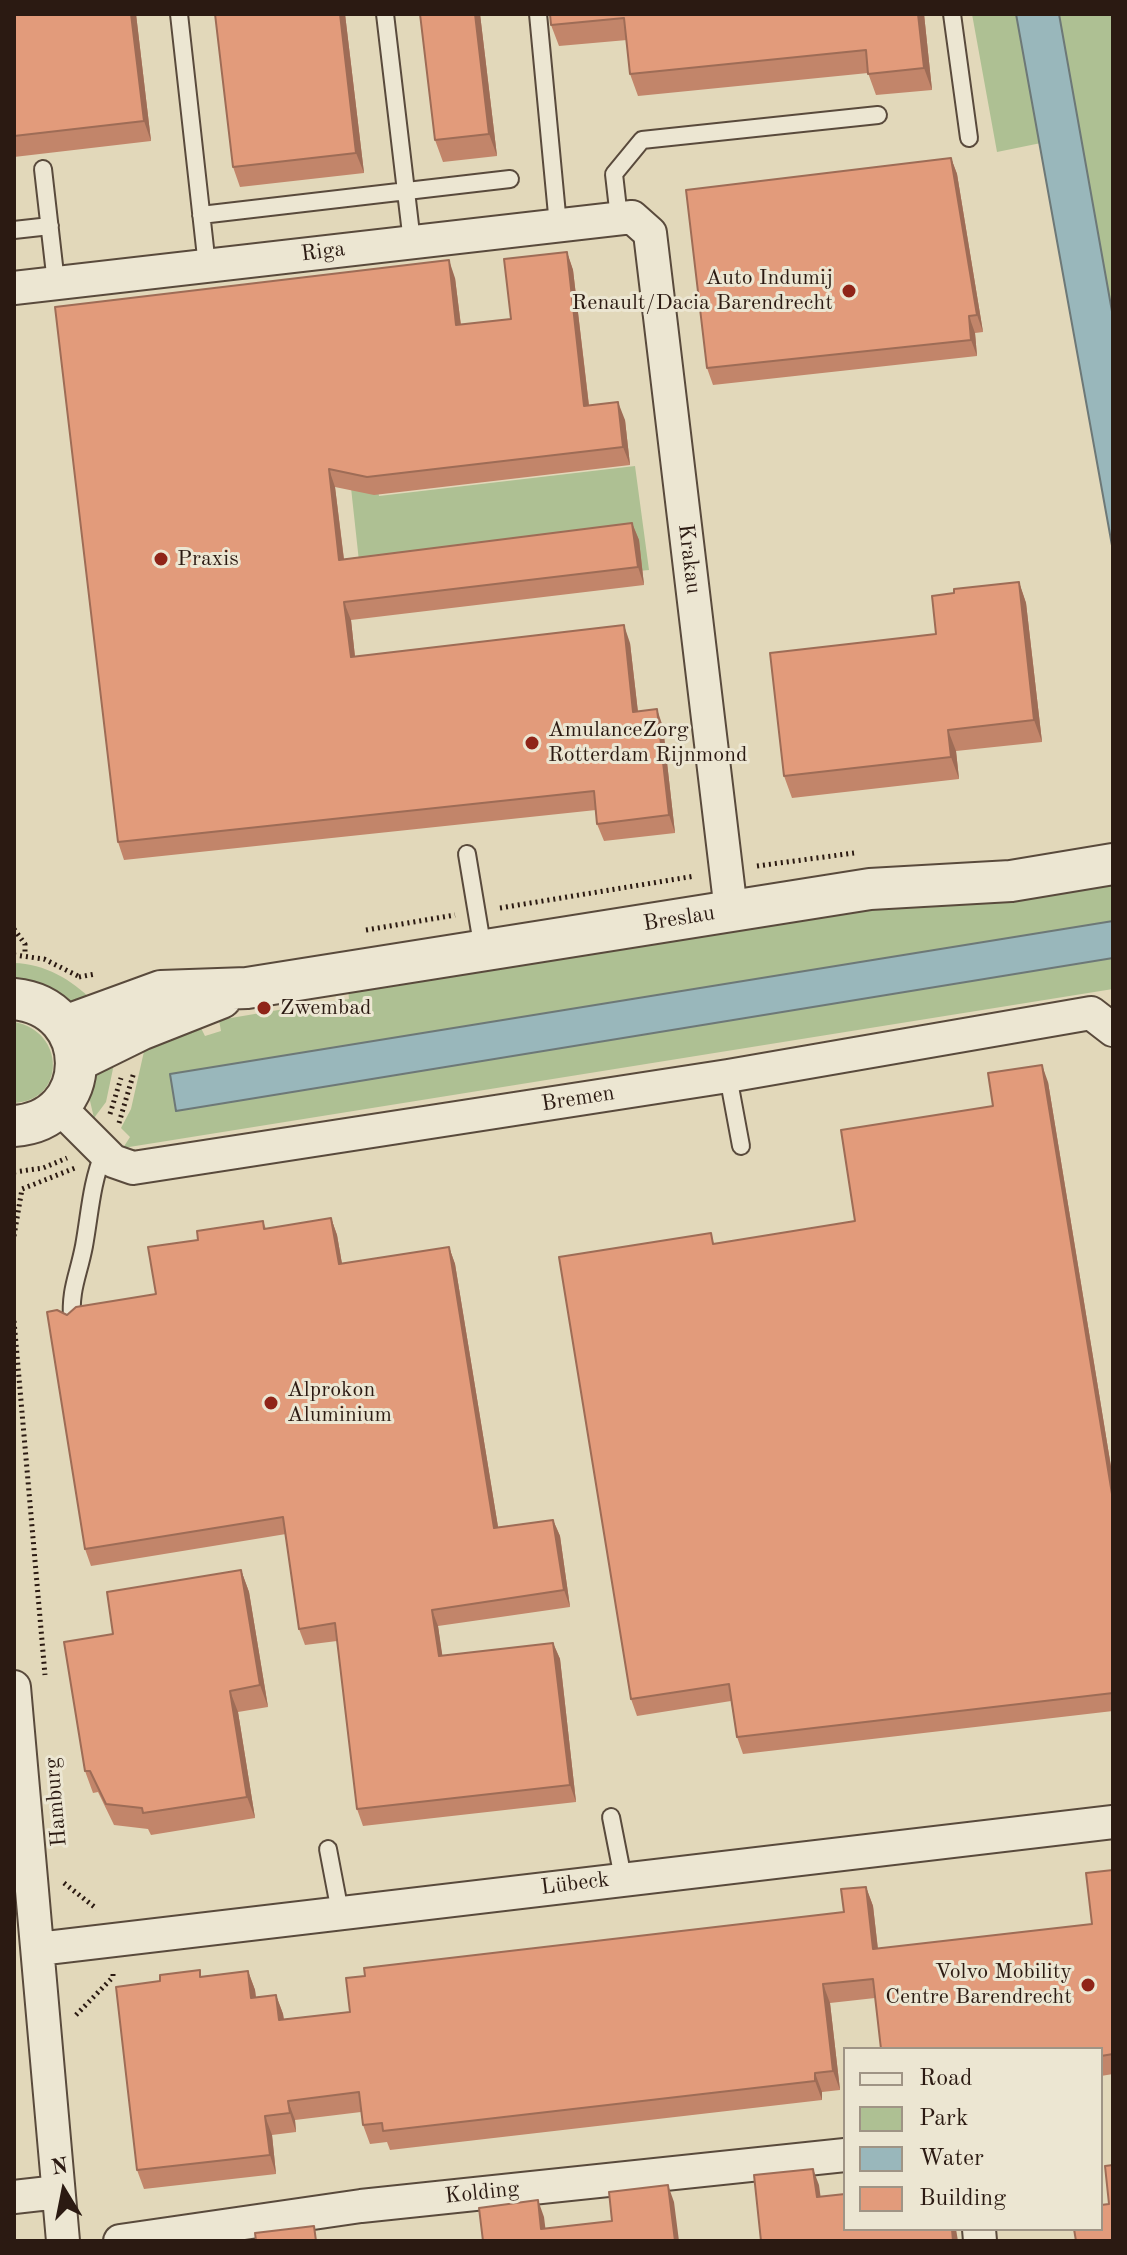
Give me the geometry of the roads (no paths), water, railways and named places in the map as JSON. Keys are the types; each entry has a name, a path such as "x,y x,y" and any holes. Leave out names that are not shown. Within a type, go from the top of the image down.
{"street":[{"name":"Riga","path":"14,288 625,218"},
{"name":"Krakau","path":"625,218 650,233 731,911"},
{"name":"Breslau","path":"71,1044 161,991 247,988 900,885 1011,881 1113,864"},
{"path":"14,999 37,1003 71,1044 69,1094 59,1107 15,1132"},
{"name":"Bremen","path":"59,1107 113,1161 133,1168 728,1076 1091,1013 1113,1030"},
{"name":"Hamburg","path":"30,1686 38,1949 63,2241"},
{"name":"Lübeck","path":"38,1949 1113,1822"},
{"name":"Kolding","path":"120,2241 361,2206 843,2155"},
{"path":"14,2197 58,2192"}],"lane":[{"path":"179,14 207,266"},
{"path":"385,14 412,242"},
{"path":"538,14 558,225"},
{"path":"952,14 969,138"},
{"path":"625,218 614,174 642,140 878,115"},
{"path":"43,169 56,283"},
{"path":"201,215 510,179"},
{"path":"14,230 50,226"},
{"path":"467,854 483,950"},
{"path":"728,1076 741,1146"},
{"path":"72,1321 70,1291 84,1248 92,1182 104,1152"},
{"path":"611,1817 623,1878"},
{"path":"328,1849 340,1912"}],"water":[{"path":"1016,14 1059,14 1113,317 1113,551"},
{"path":"1113,921 1113,958 176,1111 170,1074"}],"place":[{"name":"Auto Indumij Renault/Dacia Barendrecht","path":"849,291"},
{"name":"Praxis","path":"161,559"},
{"name":"AmulanceZorg Rotterdam Rijnmond","path":"532,743"},
{"name":"Zwembad","path":"264,1008"},
{"name":"Alprokon Aluminium","path":"271,1403"},
{"name":"Volvo Mobility Centre Barendrecht","path":"1088,1985"}]}
